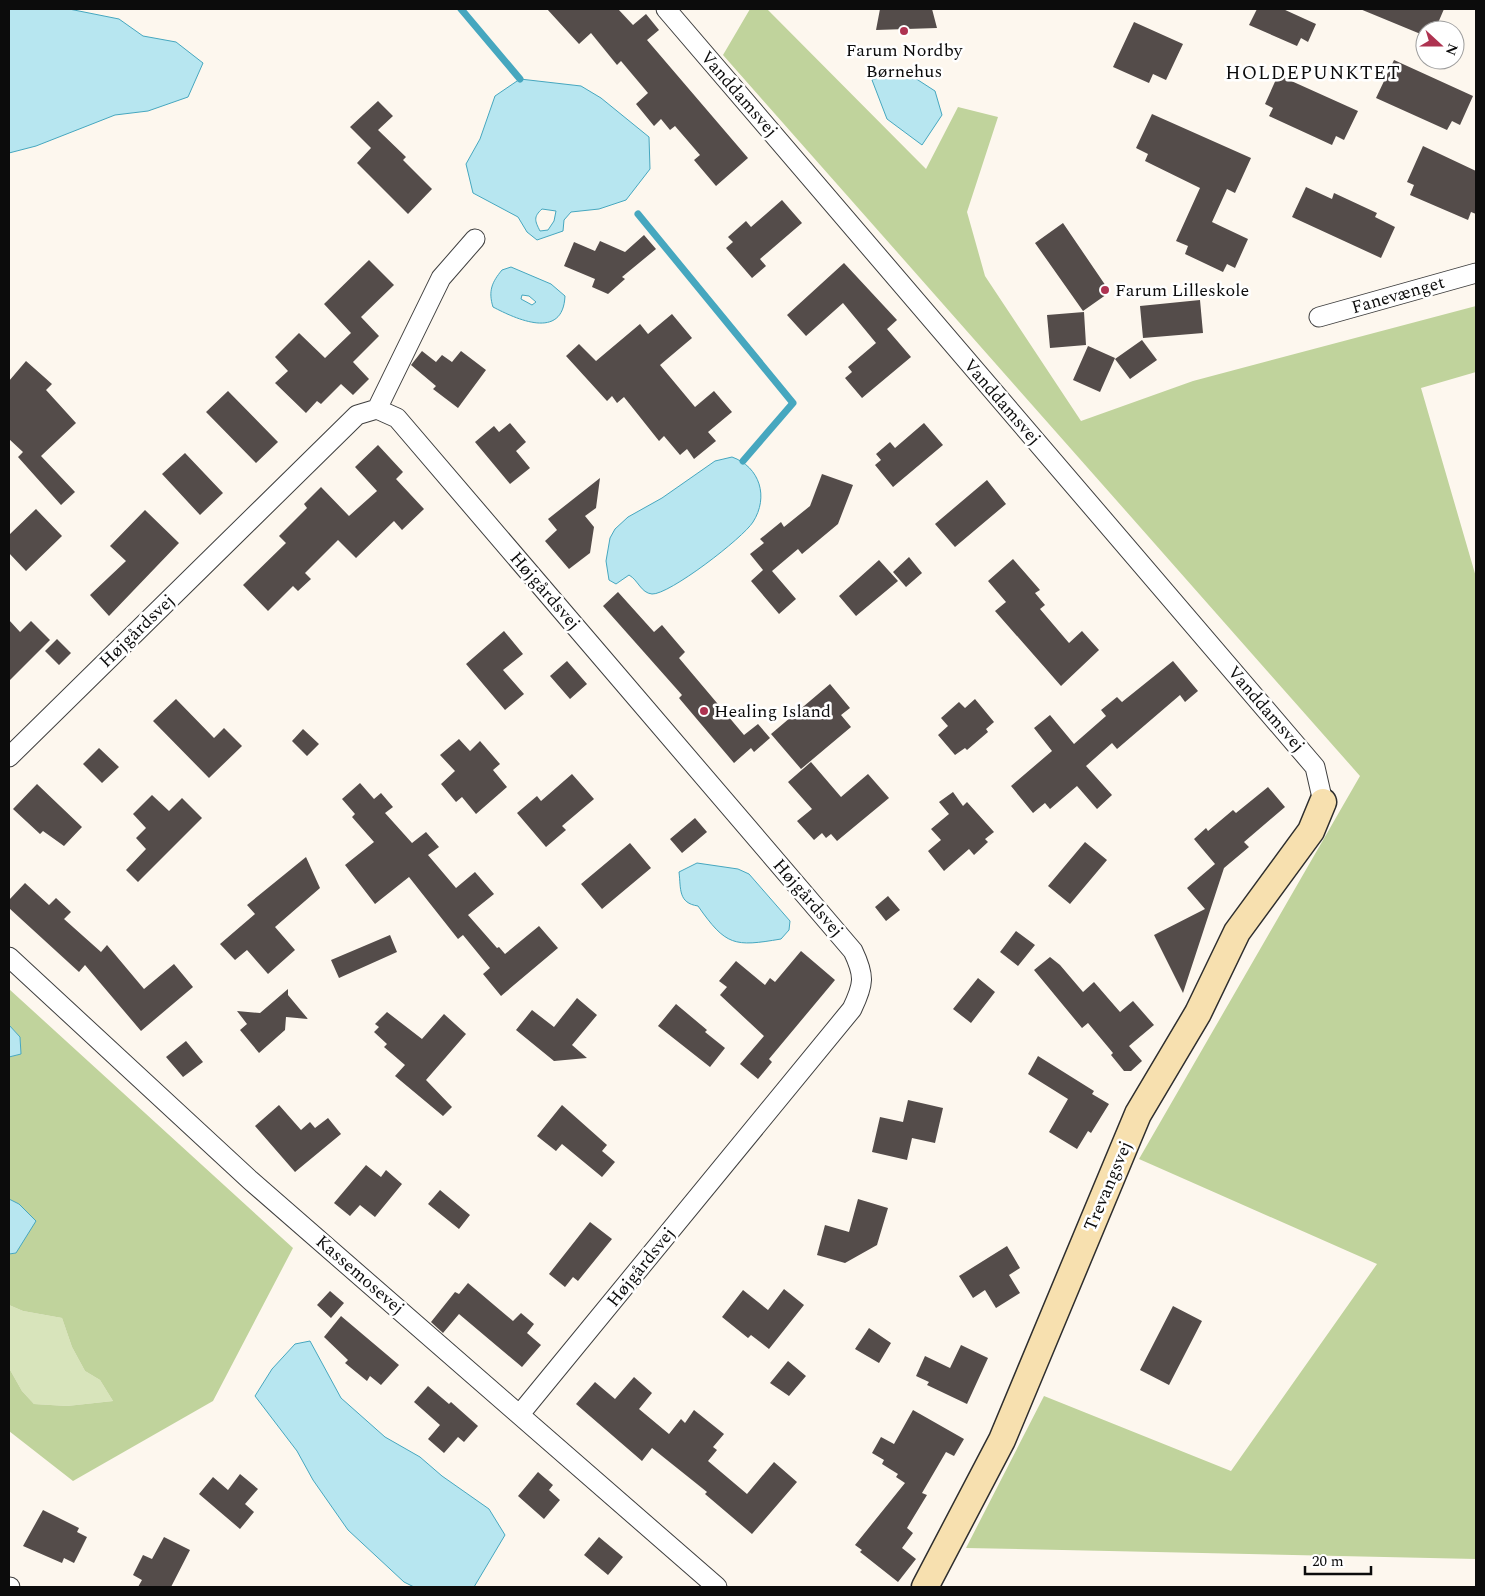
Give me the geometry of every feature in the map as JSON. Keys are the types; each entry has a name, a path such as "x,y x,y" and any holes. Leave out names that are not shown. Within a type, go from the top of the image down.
{"street":[{"name":"Vanddamsvej","path":"666,9 1315,767 1323,802"},
{"path":"376,409 441,278 476,239"},
{"name":"Fanevænget","path":"1319,317 1476,273"},
{"name":"Højgårdsvej","path":"9,757 357,415 376,409 397,418 853,951 862,971 861,989 852,1009 520,1414"},
{"name":"Trevangsvej","path":"925,1587 1002,1440 1138,1114 1198,1013 1237,932 1311,832 1323,802"},
{"name":"Kassemosevej","path":"9,957 250,1180 717,1587"}],"green space":[{"path":"750,9 767,9 926,169 958,107 998,117 967,212 985,276 1081,421 1193,381 1476,306 1476,372 1421,388 1476,577 1476,1559 966,1548 1044,1396 1231,1471 1377,1264 1139,1159 1360,776 723,55"},
{"path":"9,989 293,1248 213,1401 73,1481 9,1431 9,1368 22,1391 34,1404 67,1406 113,1401 100,1380 85,1371 72,1347 62,1318 23,1311 9,1305 9,1254 16,1253 19,1204 9,1199 9,1057 21,1054 20,1037 9,1025"},
{"path":"9,1305 23,1311 62,1318 72,1347 85,1371 100,1380 113,1401 67,1406 34,1404 22,1391 9,1368"}],"water":[{"path":"9,9 69,9 119,19 143,36 176,42 203,63 188,97 148,111 115,115 36,146 9,153"},
{"path":"901,69 935,91 942,115 922,145 887,119 872,80"},
{"path":"520,79 581,86 601,98 649,137 650,169 626,200 599,209 571,212 564,220 563,231 537,240 527,232 518,217 473,193 466,164 480,139 495,96","holes":["542,209 556,211 554,221 548,230 540,231 536,219 537,214"]},
{"path":"511,267 551,284 565,296 562,310 556,318 547,322 537,323 525,321 493,307 491,291 502,270","holes":["522,295 529,296 536,302 532,305 521,299"]},
{"path":"732,457 742,462 755,475 761,493 758,512 746,530 689,576 661,592 648,593 629,575 616,584 609,580 606,561 610,538 615,529 628,517 662,498 715,461"},
{"path":"697,863 738,869 749,874 790,921 789,930 781,939 765,942 741,943 724,936 698,906 687,902 682,894 679,872"},
{"path":"9,1025 20,1037 21,1054 9,1057"},
{"path":"9,1199 19,1204 36,1221 16,1253 9,1254"},
{"path":"310,1341 341,1398 385,1437 420,1457 442,1476 489,1509 505,1535 474,1587 414,1587 404,1582 348,1530 313,1480 297,1451 255,1396 272,1369 295,1344"}],"building":[{"path":"547,9 618,9 633,25 646,14 659,30 647,40 748,158 716,186 694,160 700,155 675,126 670,130 661,119 654,126 636,104 648,93 621,61 617,65 591,33 579,44"},
{"path":"880,9 932,9 937,28 876,30"},
{"path":"1257,9 1283,9 1316,24 1308,42 1301,38 1297,46 1249,25"},
{"path":"1360,9 1444,9 1439,20 1415,20 1415,32"},
{"path":"1134,22 1183,44 1166,80 1153,74 1149,83 1113,67"},
{"path":"1394,60 1473,96 1460,125 1452,121 1447,130 1376,98"},
{"path":"1278,75 1358,111 1344,140 1336,136 1332,145 1269,116 1273,108 1265,104"},
{"path":"378,101 393,116 378,130 406,157 403,160 432,189 408,214 357,163 371,148 350,127"},
{"path":"1152,114 1251,158 1235,193 1227,189 1212,222 1248,239 1235,268 1227,264 1223,272 1185,254 1188,246 1176,241 1200,188 1145,161 1148,154 1136,148"},
{"path":"1423,146 1476,171 1476,214 1471,212 1468,220 1410,195 1414,185 1407,182"},
{"path":"1306,187 1332,199 1334,193 1377,213 1375,217 1395,227 1381,258 1292,217"},
{"path":"782,200 802,223 760,259 766,266 752,278 726,248 733,242 728,237 746,221 751,227"},
{"path":"1063,223 1110,292 1083,311 1035,243"},
{"path":"644,235 656,249 622,277 625,279 608,294 592,287 595,279 564,266 574,242 595,251 600,241 625,252"},
{"path":"369,260 394,285 361,317 379,336 353,362 369,379 353,395 341,384 321,404 317,401 306,413 275,383 288,371 275,357 299,333 325,358 351,333 324,304"},
{"path":"844,263 897,320 887,329 911,357 862,398 845,378 852,372 848,367 876,343 843,303 806,336 787,315"},
{"path":"1200,300 1203,333 1143,338 1140,306"},
{"path":"1084,312 1086,345 1050,348 1047,315"},
{"path":"672,314 692,338 660,365 695,407 714,391 732,412 708,432 716,441 694,459 687,449 680,455 664,436 659,441 624,397 617,403 612,396 607,401 566,356 579,344 596,361 640,324 648,334"},
{"path":"1142,340 1157,360 1130,379 1115,359"},
{"path":"1088,346 1115,358 1100,392 1073,380"},
{"path":"422,351 436,362 442,355 452,362 461,351 486,370 458,408 433,389 436,386 411,365"},
{"path":"26,361 52,384 46,390 76,423 41,456 75,492 61,505 18,457 23,452 9,439 9,381"},
{"path":"228,391 278,442 256,463 206,412"},
{"path":"510,423 526,442 516,451 530,468 510,484 475,442 494,426 499,432"},
{"path":"924,423 943,445 893,487 875,465 881,460 876,454 890,442 895,448"},
{"path":"378,445 403,472 396,479 424,509 402,530 394,521 356,558 338,540 305,573 311,579 298,591 293,586 268,611 243,585 286,543 279,536 307,508 304,504 321,487 349,516 377,491 355,467"},
{"path":"185,453 223,493 200,515 162,474"},
{"path":"822,474 853,485 838,524 802,554 798,549 772,571 796,599 779,614 751,581 763,570 750,554 764,543 760,539 781,522 784,527 810,506"},
{"path":"600,478 596,508 585,516 594,527 590,553 569,569 545,541 557,530 548,519"},
{"path":"987,480 1006,504 955,547 935,524"},
{"path":"36,509 62,536 26,571 9,553 9,535"},
{"path":"145,510 179,543 109,616 90,595 126,561 110,546"},
{"path":"909,557 922,573 906,587 893,572"},
{"path":"1013,559 1040,590 1035,593 1045,605 1040,609 1069,643 1082,631 1099,650 1061,686 995,611 1006,602 988,581"},
{"path":"879,560 898,581 856,616 839,596"},
{"path":"618,592 654,632 662,625 685,652 679,658 744,735 758,724 770,738 754,752 751,748 734,763 679,698 682,695 603,606"},
{"path":"9,620 20,632 31,621 50,640 9,681"},
{"path":"504,631 523,654 503,670 524,694 505,710 466,664"},
{"path":"57,639 71,653 59,665 45,651"},
{"path":"567,661 587,684 570,699 550,676"},
{"path":"1173,661 1198,691 1185,702 1180,695 1117,749 1112,743 1086,766 1112,795 1097,809 1077,786 1050,809 1045,803 1033,813 1011,786 1052,751 1034,728 1050,715 1074,744 1106,716 1101,710 1117,697 1122,702"},
{"path":"830,684 850,708 841,715 851,727 801,769 771,734"},
{"path":"176,699 214,738 224,728 242,746 209,778 153,721"},
{"path":"975,699 994,722 986,729 988,732 967,750 965,748 955,755 938,735 948,726 941,718 959,702 965,708"},
{"path":"303,729 319,744 307,756 292,741"},
{"path":"459,739 470,751 480,741 500,764 493,770 507,787 476,814 462,797 456,802 441,784 455,771 440,755"},
{"path":"99,748 119,767 102,783 83,764"},
{"path":"811,762 841,797 868,774 889,798 837,841 831,834 826,838 822,833 814,840 797,821 812,809 788,782"},
{"path":"572,774 594,799 562,826 566,830 546,847 517,813 537,796 541,801"},
{"path":"360,783 374,799 381,793 393,807 385,813 412,843 426,832 439,847 428,855 456,888 475,872 494,894 468,915 497,948 499,947 505,954 539,926 558,948 501,996 483,974 490,968 463,935 458,939 409,877 375,904 345,865 374,842 352,817 355,814 342,799"},
{"path":"37,784 82,827 64,846 43,831 40,834 13,809"},
{"path":"1268,787 1285,807 1244,842 1249,847 1224,868 1183,993 1154,935 1205,909 1187,888 1215,864 1194,839 1206,828 1208,831 1233,810 1236,813"},
{"path":"953,792 963,806 967,802 994,832 985,839 988,842 974,855 969,849 944,871 928,851 941,840 931,829 949,814 939,802"},
{"path":"152,795 169,811 182,798 202,818 138,882 126,870 146,849 136,838 146,828 133,814"},
{"path":"695,818 707,832 682,853 670,839"},
{"path":"1085,842 1107,860 1070,904 1048,886"},
{"path":"630,843 651,868 602,909 581,884"},
{"path":"306,857 320,888 275,927 295,950 268,974 247,950 235,960 220,944 255,914 247,905"},
{"path":"25,883 49,905 56,898 71,912 64,919 101,952 107,945 144,989 174,964 193,987 141,1031 85,965 79,972 9,908 9,900"},
{"path":"888,896 900,910 886,921 875,907"},
{"path":"1016,931 1035,945 1018,966 1000,952"},
{"path":"390,935 397,952 339,978 331,960"},
{"path":"801,951 835,980 769,1059 772,1062 758,1079 740,1064 764,1036 720,995 727,987 719,981 736,961 765,985 770,978 775,982"},
{"path":"1050,957 1060,965 1083,992 1094,982 1120,1012 1133,1001 1154,1025 1129,1046 1142,1061 1131,1071 1124,1071 1111,1055 1113,1053 1088,1023 1082,1028 1034,970"},
{"path":"978,978 995,992 971,1023 953,1009"},
{"path":"288,989 288,995 308,1019 286,1017 285,1030 259,1053 240,1030 247,1024 237,1011 260,1013"},
{"path":"577,998 597,1015 572,1045 587,1058 554,1061 516,1030 532,1010 554,1027"},
{"path":"676,1004 725,1048 710,1067 658,1026"},
{"path":"387,1012 422,1039 444,1014 466,1034 426,1080 452,1107 443,1116 395,1076 405,1065 384,1047 387,1044 374,1032 379,1027 375,1024"},
{"path":"186,1041 203,1062 183,1077 166,1057"},
{"path":"1038,1056 1094,1091 1092,1094 1109,1104 1091,1133 1088,1131 1077,1149 1049,1132 1068,1099 1028,1074"},
{"path":"908,1100 943,1108 935,1143 912,1138 907,1160 872,1152 880,1117 903,1122"},
{"path":"279,1105 301,1130 310,1122 315,1128 328,1118 341,1134 295,1172 255,1126"},
{"path":"562,1105 607,1145 602,1151 615,1162 602,1177 562,1144 556,1151 537,1136"},
{"path":"366,1165 381,1177 386,1170 402,1184 375,1217 360,1205 350,1216 334,1203"},
{"path":"440,1190 470,1215 459,1229 428,1204"},
{"path":"858,1199 888,1208 877,1245 845,1263 817,1255 825,1225 849,1232"},
{"path":"590,1222 612,1239 578,1281 573,1277 565,1287 549,1274"},
{"path":"1007,1246 1020,1268 1009,1275 1020,1293 996,1308 985,1290 973,1298 959,1276"},
{"path":"468,1283 513,1321 521,1313 534,1324 527,1333 541,1345 522,1367 459,1314 443,1333 431,1322 455,1292 459,1294"},
{"path":"784,1289 804,1305 769,1349 751,1335 748,1338 722,1317 743,1290 768,1310"},
{"path":"330,1291 344,1303 331,1318 317,1305"},
{"path":"1173,1306 1202,1321 1169,1385 1140,1370"},
{"path":"341,1316 399,1365 381,1385 370,1376 367,1381 345,1363 348,1360 324,1337"},
{"path":"869,1328 891,1343 879,1363 855,1349"},
{"path":"961,1345 988,1358 967,1404 927,1385 929,1382 916,1376 925,1356 950,1368"},
{"path":"788,1361 806,1376 789,1396 770,1383"},
{"path":"634,1377 652,1393 639,1409 669,1434 681,1419 685,1423 694,1410 724,1434 713,1447 717,1450 708,1461 747,1494 774,1462 797,1482 752,1534 705,1494 707,1492 652,1448 642,1461 576,1404 595,1382 615,1399"},
{"path":"428,1386 449,1404 451,1402 478,1426 464,1442 458,1437 444,1453 428,1439 440,1425 414,1402"},
{"path":"913,1410 964,1439 954,1456 946,1452 922,1493 927,1495 907,1528 913,1533 902,1548 916,1559 898,1582 860,1552 862,1550 855,1545 905,1483 896,1477 898,1474 882,1464 884,1460 872,1453 881,1437 894,1444"},
{"path":"538,1472 553,1485 549,1490 560,1500 544,1519 518,1496"},
{"path":"240,1474 258,1489 245,1504 254,1512 240,1529 199,1494 213,1477 228,1490"},
{"path":"43,1510 79,1528 77,1532 87,1537 74,1563 64,1558 62,1563 23,1546"},
{"path":"164,1537 190,1550 171,1587 138,1587 142,1580 133,1575 143,1555 152,1559"},
{"path":"599,1537 623,1557 608,1575 584,1555"}],"waterway":[{"path":"461,9 520,79"},
{"path":"638,214 793,403 743,461"}],"place":[{"name":"Farum Nordby Børnehus","path":"904,31"},
{"name":"Farum Lilleskole","path":"1105,290"},
{"name":"Healing Island","path":"704,711"}],"district":[{"name":"HOLDEPUNKTET","path":"1313,73"}]}
